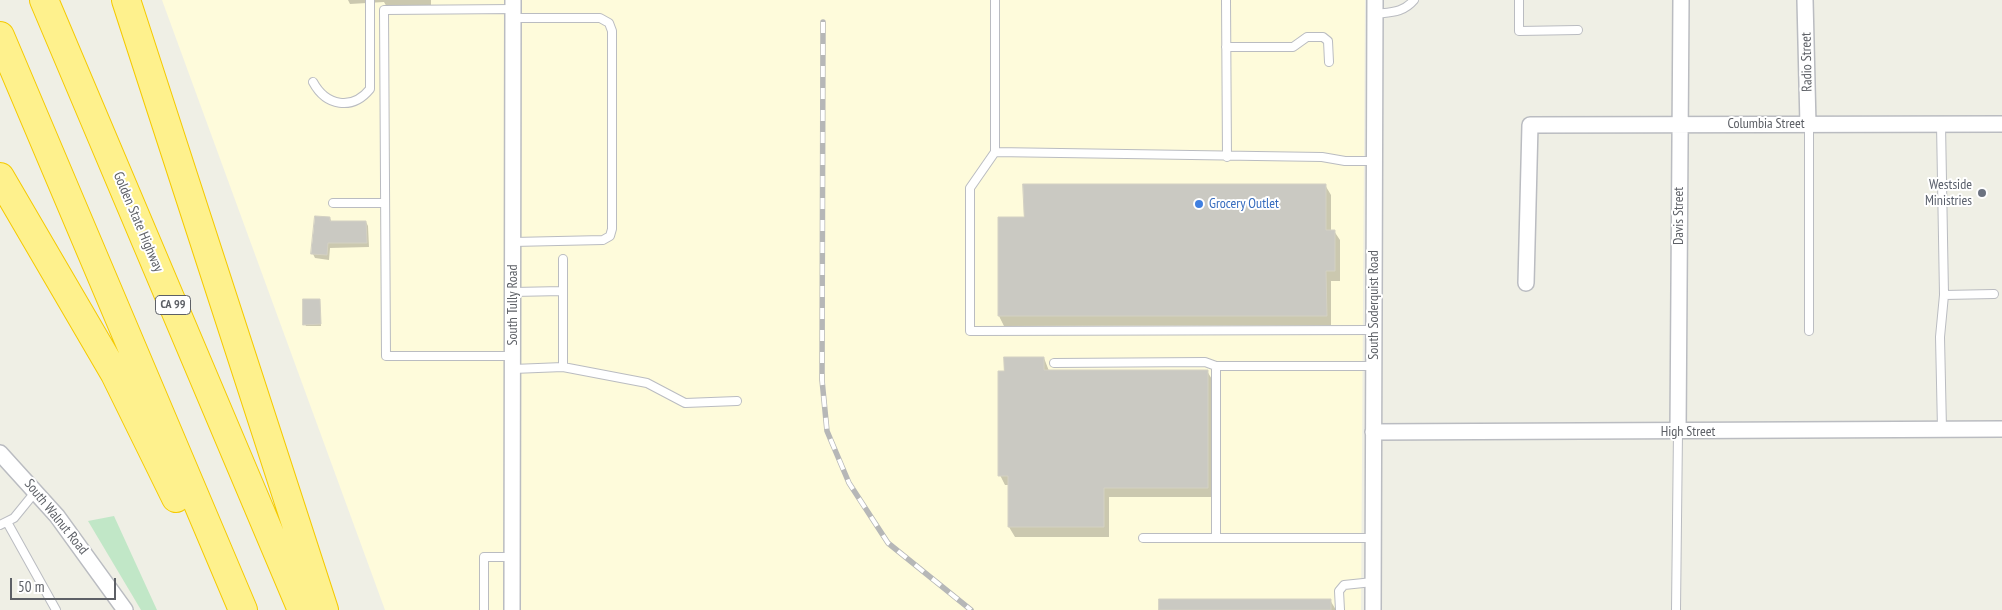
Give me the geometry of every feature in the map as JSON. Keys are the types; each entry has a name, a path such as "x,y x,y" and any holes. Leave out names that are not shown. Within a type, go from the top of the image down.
{"highway":[{"name":"Golden State Highway","path":"44,0 302,610"},
{"path":"126,0 324,610"},
{"path":"0,36 243,610"},
{"path":"0,177 135,412 226,610"}],"street":[{"name":"Davis Street","path":"1678,432 1681,0"},
{"name":"Radio Street","path":"1805,0 1809,124"},
{"name":"South Soderquist Road","path":"1373,610 1375,7"},
{"name":"South Tully Road","path":"512,610 514,9"},
{"name":"Columbia Street","path":"1526,283 1530,125 2002,124"},
{"name":"High Street","path":"1373,432 2002,429"},
{"name":"South Walnut Road","path":"0,453 36,492 91,560 125,610"}],"lane":[{"path":"313,82 320,94 332,102 363,98 370,89 370,0"},
{"path":"995,0 995,152 970,188 970,332 1374,330"},
{"path":"1226,0 1227,156"},
{"path":"1375,7 1398,12 1408,7 1414,0"},
{"path":"1519,0 1518,31 1578,30"},
{"path":"513,242 603,240 610,236 612,229 612,31 609,23 600,18 514,9 384,10 386,356 513,362 563,367 647,383 685,403 737,401"},
{"path":"1226,47 1293,47 1307,37 1323,37 1328,41 1329,62"},
{"path":"1809,124 1809,331"},
{"path":"1941,124 1944,295 1940,337 1942,429"},
{"path":"995,152 1322,157 1345,161 1374,161"},
{"path":"333,203 385,203"},
{"path":"563,367 564,259"},
{"path":"513,292 563,291"},
{"path":"1944,295 1994,294"},
{"path":"1054,362 1205,362 1216,366 1374,366"},
{"path":"1216,366 1216,538"},
{"path":"1676,610 1678,432"},
{"path":"36,492 14,518 3,523 56,610"},
{"path":"1143,538 1373,538"},
{"path":"484,610 484,557 512,557"},
{"path":"1340,610 1340,591 1344,585 1373,582"}],"shaded area":[{"path":"162,0 1365,0 1361,610 385,610"}],"green space":[{"path":"114,516 157,610 141,610 88,521"}],"building":[{"path":"1023,184 1326,184 1326,230 1335,230 1335,271 1326,271 1327,316 998,316 998,217 1024,217"},
{"path":"315,216 330,217 330,221 366,221 367,243 328,243 327,255 311,254"},
{"path":"303,299 320,299 321,324 303,325"},
{"path":"1004,357 1044,357 1044,370 1208,370 1208,488 1104,488 1104,527 1008,527 1008,476 998,476 998,371 1004,371"},
{"path":"1159,599 1331,599 1331,610 1159,610"}],"railway":[{"path":"823,22 822,380 827,431 849,483 888,543 971,610"}],"place":[{"name":"Westside Ministries","path":"1982,193"},
{"name":"Grocery Outlet","path":"1199,204"}]}
